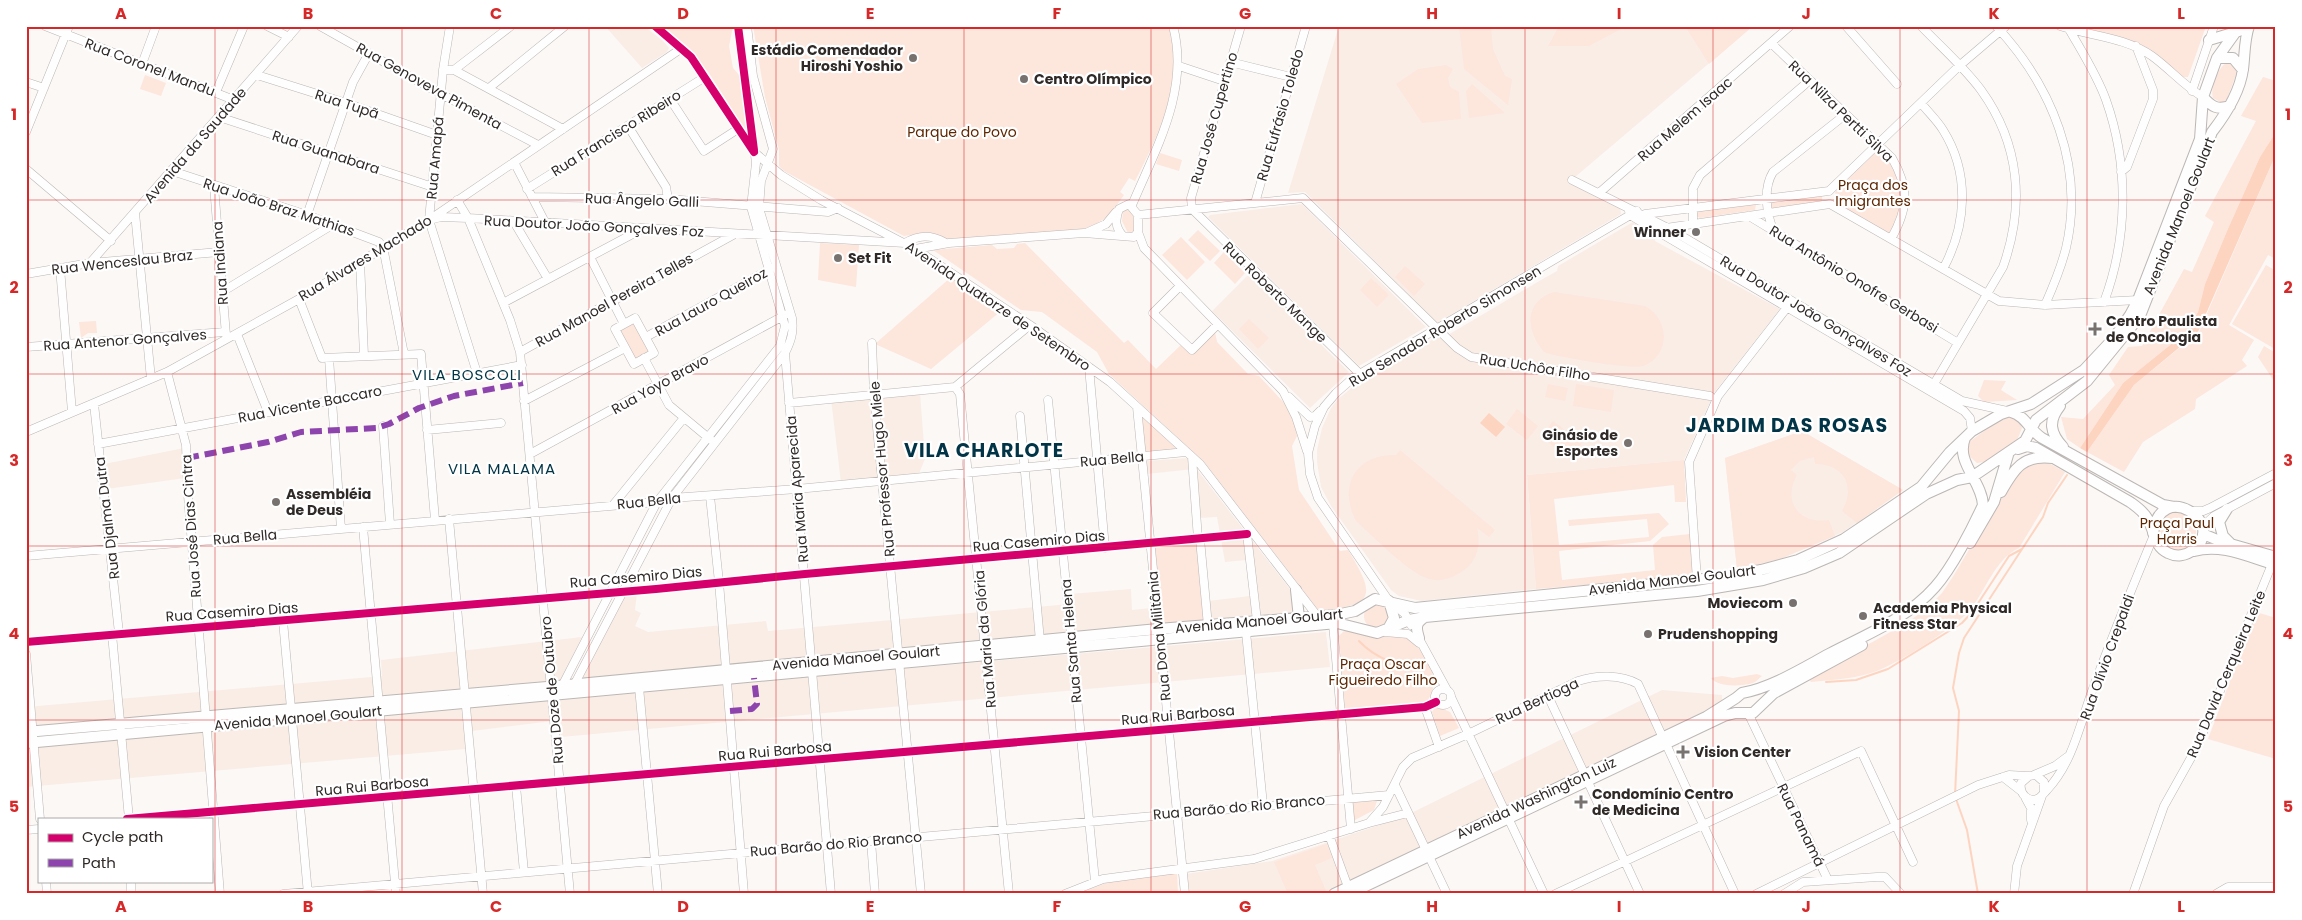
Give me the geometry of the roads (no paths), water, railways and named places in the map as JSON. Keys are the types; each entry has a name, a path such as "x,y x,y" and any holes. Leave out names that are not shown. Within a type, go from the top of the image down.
{"main road":[{"path":"2209,40 2243,28"},
{"name":"Avenida Manoel Goulart","path":"987,651 1040,641 1348,613 1375,599 1415,608 1697,580 1770,568 1798,560 1844,539 1921,487 1950,452 1969,434 2001,414 2011,412 2038,400 2084,370 2114,338 2138,300 2200,139 2203,97 2217,58 2243,28"},
{"name":"Avenida Manoel Goulart","path":"29,737 987,651 1071,649 1329,624 1352,626 1370,632 1385,630 1409,620 1425,617 1697,591 1763,580 1804,568 1839,553 1926,494 1957,480 1972,476 2011,452 2025,441 2030,428 2036,420 2087,382 2105,362 2140,316 2212,132 2230,106 2243,70 2245,38 2243,28"},
{"path":"2217,58 2234,58 2243,70"},
{"path":"2203,97 2211,106 2219,109 2230,106"},
{"path":"2064,400 2055,413 2051,427 2056,440 2067,452"},
{"path":"2011,412 2021,414 2036,434 2163,505 2192,511 2200,520 2202,530 2198,546 2193,551"},
{"path":"1892,625 1935,587 1948,568 1983,505 1982,497 1962,454 1962,446 1969,434"},
{"path":"1994,502 2011,452 2027,446 2036,448 2058,459 2143,511 2152,525 2162,550 2177,556 2205,548 2220,548 2274,562"},
{"path":"1882,630 1774,693 1758,706 1756,710 1744,714 1736,706 1736,698 1742,693 1790,675 1923,608 1938,593 1953,572 2014,470 2024,462 2042,457 2058,459"},
{"path":"2154,534 2154,524 2159,516 2166,510 2175,507"},
{"path":"2227,509 2219,522 2220,529 2223,536 2233,545"},
{"path":"2202,530 2274,562"},
{"path":"1296,590 1299,618"},
{"path":"1385,630 1394,618 1389,601"},
{"path":"1362,607 1360,620 1364,628 1370,632"},
{"path":"1318,617 1329,624"},
{"path":"1419,638 1416,627 1425,617"},
{"name":"Avenida Manoel Goulart","path":"570,688 639,687 727,675"},
{"path":"1748,692 1756,696 1758,706"},
{"name":"Avenida Washington Luiz","path":"1664,741 1736,698"},
{"name":"Avenida Washington Luiz","path":"1334,894 1350,892 1664,741 1724,716 1744,714"}],"street":[{"name":"Rua Coronel Mandu","path":"45,26 67,30 142,64 234,100"},
{"path":"142,64 156,26"},
{"path":"216,92 244,26"},
{"path":"267,26 289,36"},
{"name":"Avenida da Saudade","path":"90,264 298,26"},
{"name":"Rua Genoveva Pimenta","path":"320,26 538,146"},
{"name":"Rua Amapá","path":"450,26 441,94 429,220 477,373"},
{"path":"454,70 511,26"},
{"path":"489,88 565,26"},
{"name":"Avenida Quatorze de Setembro","path":"655,26 682,48 705,77 754,152 781,175 914,249 1030,325 1089,367 1137,407 1200,464 1250,533 1318,617"},
{"path":"570,688 611,593 657,502 786,353 792,339 793,328 790,313 773,268 755,208 756,163 739,46 738,26"},
{"path":"748,26 752,76 758,103 773,149 761,181 755,208"},
{"path":"1132,205 1171,110 1179,66 1177,40 1173,26"},
{"name":"Rua José Cupertino","path":"1192,209 1191,198 1241,26"},
{"name":"Rua Eufrásio Toledo","path":"1255,203 1306,26"},
{"name":"Rua Melem Isaac","path":"1599,193 1772,44 1790,26"},
{"path":"1846,26 1897,84"},
{"path":"1921,26 1979,88 2003,127 2012,156 2016,183 2011,246 2003,267 1932,388"},
{"path":"2060,26 2136,46 2152,56 2192,91 2203,97"},
{"path":"2192,91 2212,27"},
{"path":"1637,213 1829,191 2000,28 2030,66 2045,92 2057,118 2066,145 2070,178 2070,212 2066,247 2058,275 2045,306"},
{"path":"2069,29 2094,73 2105,99 2114,126 2122,172 2121,226 2111,284 2104,302"},
{"path":"26,132 67,30"},
{"name":"Rua Nilza Pertti Silva","path":"1772,44 1892,158 1904,181 1906,201 1901,221 1891,240"},
{"path":"2122,172 2127,167 2153,99 2153,90 2136,46"},
{"name":"Rua Álvares Machado","path":"26,432 167,372 226,336 237,334 299,299 429,220 682,48"},
{"path":"307,215 353,82 369,54"},
{"path":"1230,62 1291,77"},
{"path":"1179,66 1224,81"},
{"path":"444,70 454,70 563,129"},
{"name":"Rua Tupã","path":"257,75 346,103 437,135"},
{"name":"Rua Francisco Ribeiro","path":"527,188 705,77"},
{"path":"1693,224 1693,188 1700,175 1810,80"},
{"path":"26,82 44,88"},
{"path":"670,99 704,151 738,129"},
{"path":"1921,103 1942,130 1954,150 1962,178 1963,210 1951,255 1943,269"},
{"path":"1774,231 1768,213 1769,178 1773,172 1846,114"},
{"name":"Rua Guanabara","path":"220,117 433,187"},
{"path":"628,126 666,187 668,199"},
{"path":"514,162 546,224"},
{"path":"26,169 111,241"},
{"name":"Rua João Braz Mathias","path":"172,171 373,238 380,242 383,247"},
{"name":"Rua Doutor João Gonçalves Foz","path":"1572,180 1668,228 1790,304 1932,388 1968,414 1969,434"},
{"name":"Rua Indiana","path":"214,186 226,336"},
{"path":"1829,191 1830,204"},
{"name":"Rua Ângelo Galli","path":"532,197 668,199 755,208 828,212 838,208"},
{"name":"Rua Uchôa Filho","path":"1255,203 1303,198 1457,348 1471,357 1710,396"},
{"name":"Rua Doze de Outubro","path":"458,200 468,218 520,352 570,894"},
{"path":"1138,215 1255,203"},
{"path":"1650,227 1668,228 1830,204 1999,301 2045,306 2138,300"},
{"path":"1084,233 1106,224 1124,205 1132,205"},
{"path":"1132,205 1138,215 1138,232 1144,248 1217,326 1310,417 1315,416 1324,407"},
{"path":"1119,209 1116,223 1123,236"},
{"name":"Rua Roberto Mange","path":"1192,209 1194,214 1360,374"},
{"path":"135,213 151,379"},
{"name":"Rua Doutor João Gonçalves Foz","path":"1637,213 1650,227 1790,304"},
{"name":"Rua Senador Roberto Simonsen","path":"1544,894 1449,693 1409,620 1405,614 1389,601 1318,498 1310,474 1308,453 1314,426 1324,407 1336,393 1360,374 1637,213"},
{"name":"Rua Antônio Onofre Gerbasi","path":"1749,216 1958,343"},
{"name":"Rua Doutor João Gonçalves Foz","path":"429,220 441,217 468,218 546,224 904,243"},
{"path":"514,222 548,279"},
{"path":"222,292 332,225"},
{"path":"502,304 642,229"},
{"path":"914,249 946,242 1084,233 1134,237 1138,232"},
{"name":"Rua Manoel Pereira Telles","path":"520,352 734,234"},
{"path":"904,243 917,237 926,236 946,242"},
{"path":"383,247 404,354"},
{"name":"Rua Wenceslau Braz","path":"26,274 90,264 219,252"},
{"path":"590,257 624,324"},
{"path":"360,261 364,356"},
{"path":"60,268 68,344 72,412"},
{"path":"570,688 672,498 711,440 780,346 785,326 773,268"},
{"name":"Rua Lauro Queiroz","path":"646,337 773,268"},
{"path":"1180,286 1153,313 1192,350 1217,326"},
{"path":"299,299 326,358 333,399 342,529"},
{"path":"1697,580 1689,462 1718,396 1790,304"},
{"name":"Rua Yoyo Bravo","path":"530,454 790,313"},
{"path":"636,318 646,337 654,353 634,364 615,329 636,318"},
{"path":"789,403 955,387 1030,325"},
{"path":"237,334 268,412"},
{"name":"Rua Antenor Gonçalves","path":"26,347 147,338 226,336"},
{"name":"Rua Professor Hugo Miele","path":"872,344 874,395 921,894"},
{"path":"524,401 625,348"},
{"name":"Rua Maria Aparecida","path":"786,353 830,894"},
{"path":"326,358 421,354 435,520"},
{"path":"644,358 669,405 711,440"},
{"name":"Rua Vicente Baccaro","path":"98,444 522,365"},
{"path":"1089,367 1105,548"},
{"name":"Rua José Dias Cintra","path":"167,372 186,445 220,894"},
{"name":"Rua Maria da Glória","path":"955,387 960,394 969,472 1009,894"},
{"name":"Rua Doutor João Gonçalves Foz","path":"1932,388 1962,401 2011,412"},
{"path":"1282,390 1296,417 1308,453"},
{"name":"Rua Santa Helena","path":"1048,400 1095,881"},
{"name":"Rua Djalma Dutra","path":"94,404 111,548 119,729 128,818"},
{"name":"Rua Dona Militânia","path":"1137,407 1185,894"},
{"path":"1020,416 1034,554 1040,641"},
{"path":"613,506 683,418"},
{"path":"427,430 501,423"},
{"path":"383,426 390,524"},
{"path":"1189,455 1208,626"},
{"name":"Rua Bella","path":"26,556 613,506 657,502 672,498 797,489 1142,456 1189,455"},
{"path":"2192,511 2203,511 2210,508 2276,473"},
{"path":"2202,530 2214,516 2276,483"},
{"path":"710,496 727,675 744,894"},
{"path":"449,519 483,894"},
{"path":"363,527 396,894"},
{"path":"1250,533 1257,621"},
{"name":"Rua Casemiro Dias","path":"26,642 115,633 199,628 611,593 1149,544 1250,533"},
{"name":"Rua Olívio Crepaldi","path":"2014,894 2017,866 2043,794 2052,785 2076,743 2090,696 2154,534"},
{"path":"2143,560 2155,551 2162,550"},
{"name":"Rua David Cerqueira Leite","path":"2133,894 2164,806 2197,747 2274,562"},
{"path":"283,621 308,893"},
{"path":"1329,624 1351,829"},
{"path":"1385,630 1408,634 1425,649"},
{"path":"1246,632 1263,805"},
{"path":"26,654 29,737 40,818"},
{"path":"1436,669 1438,700"},
{"name":"Rua Bertioga","path":"1369,823 1383,807 1406,763 1412,758 1591,677 1626,678 1638,684 1642,689 1735,894"},
{"path":"639,687 658,894"},
{"path":"1442,689 1449,693 1447,704 1438,700 1442,689"},
{"path":"1548,696 1640,894"},
{"path":"1438,700 1455,712 1464,725"},
{"name":"Rua Rui Barbosa","path":"140,818 1425,707 1438,700"},
{"path":"1425,707 1439,746"},
{"name":"Rua Panamá","path":"1744,714 1828,880"},
{"path":"1555,894 1860,751 1913,862"},
{"path":"2023,794 2021,783 2031,776 2055,766 2070,754"},
{"path":"1756,894 1968,789 2003,777 2015,775 2031,776 2040,777 2044,782 2043,794 2033,800 2003,777"},
{"path":"1395,785 1448,894"},
{"path":"516,786 524,872"},
{"name":"Rua Barão do Rio Branco","path":"283,894 308,893 396,882 655,861 1389,794"},
{"name":"Rua Olívio Crepaldi","path":"2023,794 2031,808 2031,825"},
{"path":"1065,894 1095,881 1254,859 1369,823 1408,814"},
{"path":"1329,835 1350,892"},
{"path":"871,841 875,894"},
{"path":"1788,893 1803,882 1886,877 1900,894"},
{"path":"2216,894 2228,887 2276,888"}],"waterway":[{"path":"1955,795 1959,711 1953,688 1959,653 1964,638 2043,517 2048,503 2067,475"},
{"path":"1826,682 1856,680 1888,669 1962,623 1973,611 2009,556 2022,549"},
{"path":"1359,641 1379,657 1388,661 1405,666 1421,666"},
{"path":"1956,799 1967,830 1978,894"}],"place":[{"name":"Estádio Comendador Hiroshi Yoshio","path":"913,58"},
{"name":"Centro Olímpico","path":"1024,79"},
{"name":"Winner","path":"1696,232"},
{"name":"Set Fit","path":"838,258"},
{"name":"Centro Paulista de Oncologia","path":"2095,329"},
{"name":"Ginásio de Esportes","path":"1628,443"},
{"name":"Assembléia de Deus","path":"276,502"},
{"name":"Moviecom","path":"1793,603"},
{"name":"Academia Physical Fitness Star","path":"1863,616"},
{"name":"Prudenshopping","path":"1648,634"},
{"name":"Vision Center","path":"1683,752"},
{"name":"Condomínio Centro de Medicina","path":"1581,802"}],"district":[{"name":"VILA BOSCOLI","path":"467,375"},
{"name":"JARDIM DAS ROSAS","path":"1787,425"},
{"name":"VILA CHARLOTE","path":"984,450"},
{"name":"VILA MALAMA","path":"502,469"}],"park label":[{"name":"Parque do Povo","path":"962,132"},
{"name":"Praça dos Imigrantes","path":"1873,194"},
{"name":"Praça Paul Harris","path":"2177,532"},
{"name":"Praça Oscar Figueiredo Filho","path":"1383,672"}]}
